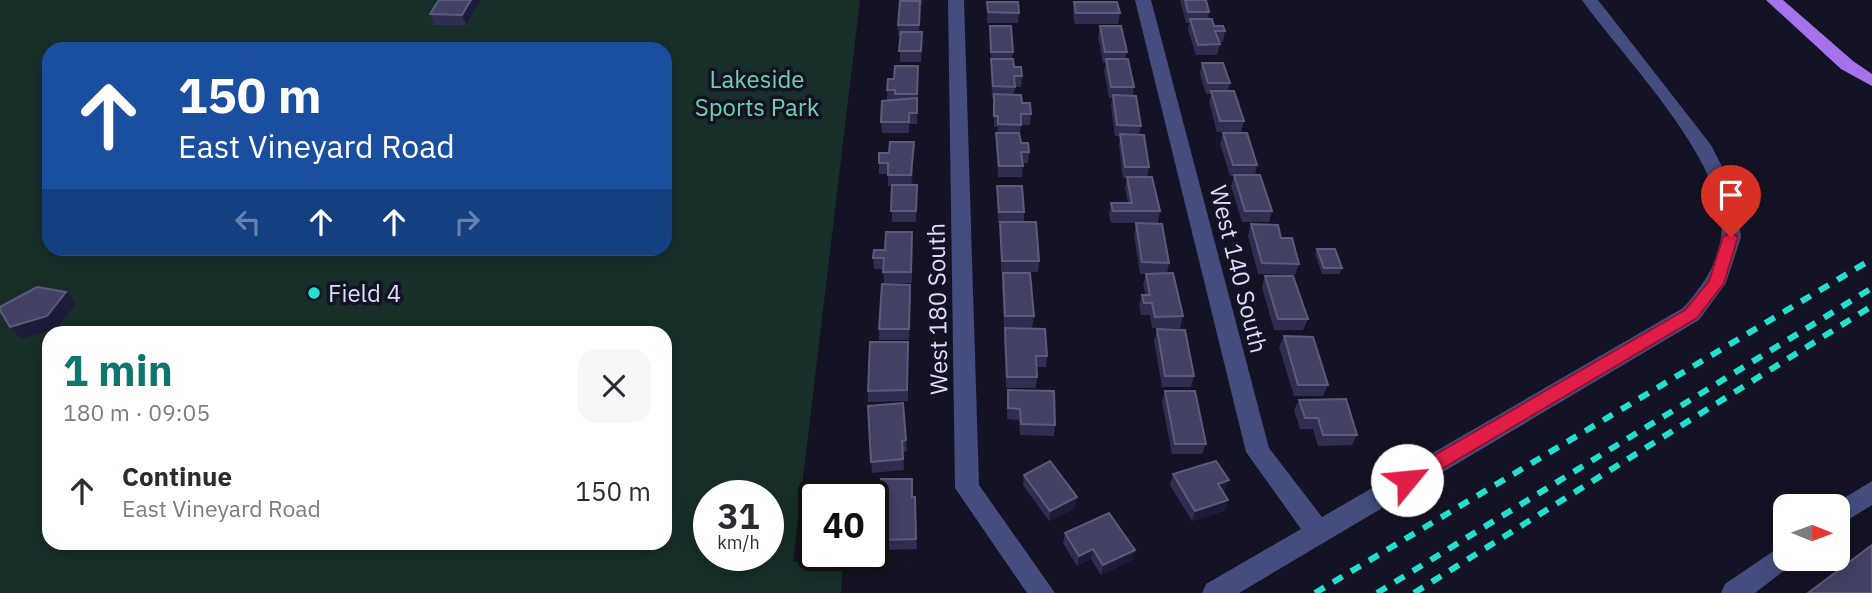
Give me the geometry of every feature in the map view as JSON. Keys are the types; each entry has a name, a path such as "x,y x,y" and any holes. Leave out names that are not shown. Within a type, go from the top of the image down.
{"main road":[{"path":"1774,0 1847,65 1872,81"}],"street":[{"name":"West 180 South","path":"956,0 967,488 1042,593"},
{"name":"West 140 South","path":"1143,0 1258,452 1319,533"},
{"path":"1215,593 1691,314 1716,283 1731,237 1725,190 1705,149 1590,0"},
{"path":"1850,507 1872,492"},
{"path":"1734,593 1773,564"}],"green space":[{"name":"Lakeside Sports Park","path":"0,0 860,0 803,480 798,480 798,520 793,562 798,562 798,571 842,571 841,593 0,593"}],"building":[{"path":"439,0 471,0 462,15 430,14"},
{"path":"1185,0 1206,0 1209,12 1188,12"},
{"path":"900,1 920,1 919,25 898,25"},
{"path":"987,2 1018,2 1019,13 988,12"},
{"path":"1074,2 1117,2 1120,13 1076,13"},
{"path":"1190,19 1212,19 1214,26 1223,26 1225,31 1215,31 1220,44 1198,45"},
{"path":"990,26 1011,26 1013,52 991,52"},
{"path":"1100,26 1121,26 1127,52 1105,52"},
{"path":"901,32 922,32 921,51 899,51"},
{"path":"991,59 1013,59 1014,67 1021,67 1022,76 1014,76 1015,87 993,86"},
{"path":"1106,59 1128,59 1134,87 1111,87"},
{"path":"1202,63 1223,63 1230,83 1208,83"},
{"path":"895,66 918,66 917,94 895,94 895,90 887,90 888,79 894,79"},
{"path":"1211,91 1234,91 1244,121 1220,121"},
{"path":"994,94 1021,95 1022,103 1030,103 1031,114 1021,114 1021,125 998,124 998,116 994,116"},
{"path":"1113,95 1136,96 1141,126 1117,125"},
{"path":"917,98 917,113 909,113 909,122 881,122 882,101"},
{"path":"996,133 1019,133 1021,143 1028,143 1029,152 1021,152 1023,166 999,166"},
{"path":"1223,133 1247,133 1257,165 1233,165"},
{"path":"1120,134 1144,135 1149,167 1125,167"},
{"path":"890,142 914,142 911,175 888,175 888,163 879,163 879,153 889,153"},
{"path":"1234,175 1260,175 1272,211 1245,211"},
{"path":"1127,177 1152,177 1160,211 1113,211 1111,203 1132,203"},
{"path":"892,185 917,185 916,211 891,211"},
{"path":"997,186 1022,186 1024,212 999,212"},
{"path":"1000,222 1036,222 1039,261 1002,261"},
{"path":"1136,223 1162,224 1169,263 1142,262"},
{"path":"1251,224 1278,225 1281,238 1292,238 1299,264 1262,263"},
{"path":"886,232 912,232 911,272 883,272 884,258 873,258 874,250 885,250"},
{"path":"1317,249 1335,249 1342,268 1324,268"},
{"path":"1003,273 1030,273 1034,316 1005,316"},
{"path":"1173,273 1183,316 1155,317 1152,303 1144,303 1142,295 1150,295 1146,274"},
{"path":"1265,276 1293,276 1308,319 1278,319"},
{"path":"882,284 910,285 909,329 879,329"},
{"path":"37,287 66,292 47,316 10,327 0,307"},
{"path":"1005,328 1045,329 1047,356 1036,356 1037,377 1007,377"},
{"path":"1157,329 1185,330 1194,376 1165,376"},
{"path":"1284,336 1313,337 1328,385 1298,385"},
{"path":"870,342 908,342 907,390 868,391"},
{"path":"1008,390 1054,391 1055,425 1021,424 1020,409 1008,408"},
{"path":"1165,391 1195,391 1206,444 1175,444"},
{"path":"1346,399 1357,435 1323,435 1318,418 1305,418 1299,400"},
{"path":"903,403 906,440 902,441 903,459 871,462 868,406"},
{"path":"1050,461 1077,497 1050,511 1024,475"},
{"path":"1216,461 1229,480 1218,484 1228,500 1195,511 1173,474"},
{"path":"912,479 916,539 889,540 889,480 881,480"},
{"path":"1109,513 1135,550 1103,565 1093,549 1079,556 1065,533"},
{"path":"1872,545 1872,593 1808,593 1837,571 1850,571 1850,562"}],"railway":[{"path":"1315,593 1872,259"},
{"path":"1377,593 1872,288"},
{"path":"1414,593 1872,306"}],"place":[{"name":"Field 4","path":"314,293"}],"route":[{"path":"1407,480 1691,314 1716,283 1731,237"}]}
